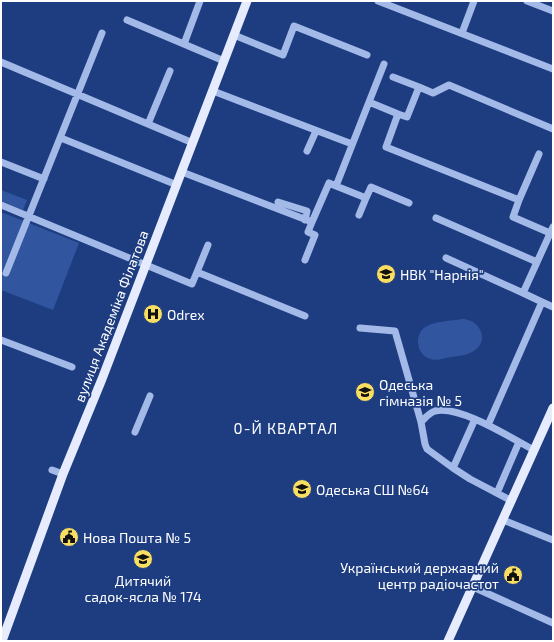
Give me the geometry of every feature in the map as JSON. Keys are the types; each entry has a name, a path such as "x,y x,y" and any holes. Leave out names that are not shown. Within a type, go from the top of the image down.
{"main road":[{"name":"вулиця Академіка Філатова","path":"2,641 63,474 102,379 247,1"},
{"path":"448,641 534,450 550,421 553,408"}],"street":[{"path":"184,44 200,1"},
{"path":"378,1 553,69"},
{"path":"462,34 474,1"},
{"path":"527,1 553,11"},
{"path":"126,20 224,61"},
{"path":"234,35 283,55 294,26 367,55"},
{"path":"6,273 102,33"},
{"path":"1,62 193,144"},
{"path":"336,186 384,64"},
{"path":"148,124 170,71"},
{"path":"393,77 434,93 448,85 553,129"},
{"path":"370,102 407,117 419,87"},
{"path":"213,91 352,144"},
{"path":"398,114 386,148 519,200"},
{"path":"307,151 316,130"},
{"path":"61,138 177,184"},
{"path":"523,293 537,262 550,244 552,230 513,217 539,154"},
{"path":"1,162 44,179"},
{"path":"182,172 308,221"},
{"path":"308,221 329,183 366,198"},
{"path":"359,215 371,187 408,203"},
{"path":"278,202 307,211 308,232 315,235 305,260"},
{"path":"1,205 192,284 208,245"},
{"path":"436,218 537,262"},
{"path":"446,258 553,307"},
{"path":"197,272 305,316"},
{"path":"488,426 542,302"},
{"path":"360,328 396,331 427,449 470,479 512,501"},
{"path":"1,340 72,368"},
{"path":"135,432 150,396"},
{"path":"421,422 429,414 442,410 452,410 475,419 534,450"},
{"path":"454,468 475,419"},
{"path":"496,493 519,442"},
{"path":"52,470 63,474"},
{"path":"503,520 553,540"},
{"path":"473,587 553,623"}],"shaded area":[{"path":"1,190 27,200 23,210 1,201"},
{"path":"1,212 79,243 53,310 1,290"},
{"path":"462,319 473,322 480,330 482,341 475,350 465,355 437,360 433,360 422,354 419,349 418,339 423,329 435,323"}],"place":[{"name":"НВК \"Нарнія\"","path":"386,274"},
{"name":"Odrex","path":"153,314"},
{"name":"Одеська гімназія № 5","path":"365,392"},
{"name":"Одеська СШ №64","path":"302,489"},
{"name":"Нова Пошта № 5","path":"69,537"},
{"name":"Дитячий садок-ясла № 174","path":"143,559"},
{"name":"Український державний центр радіочастот","path":"513,575"}],"district":[{"name":"0-Й КВАРТАЛ","path":"286,428"}]}
